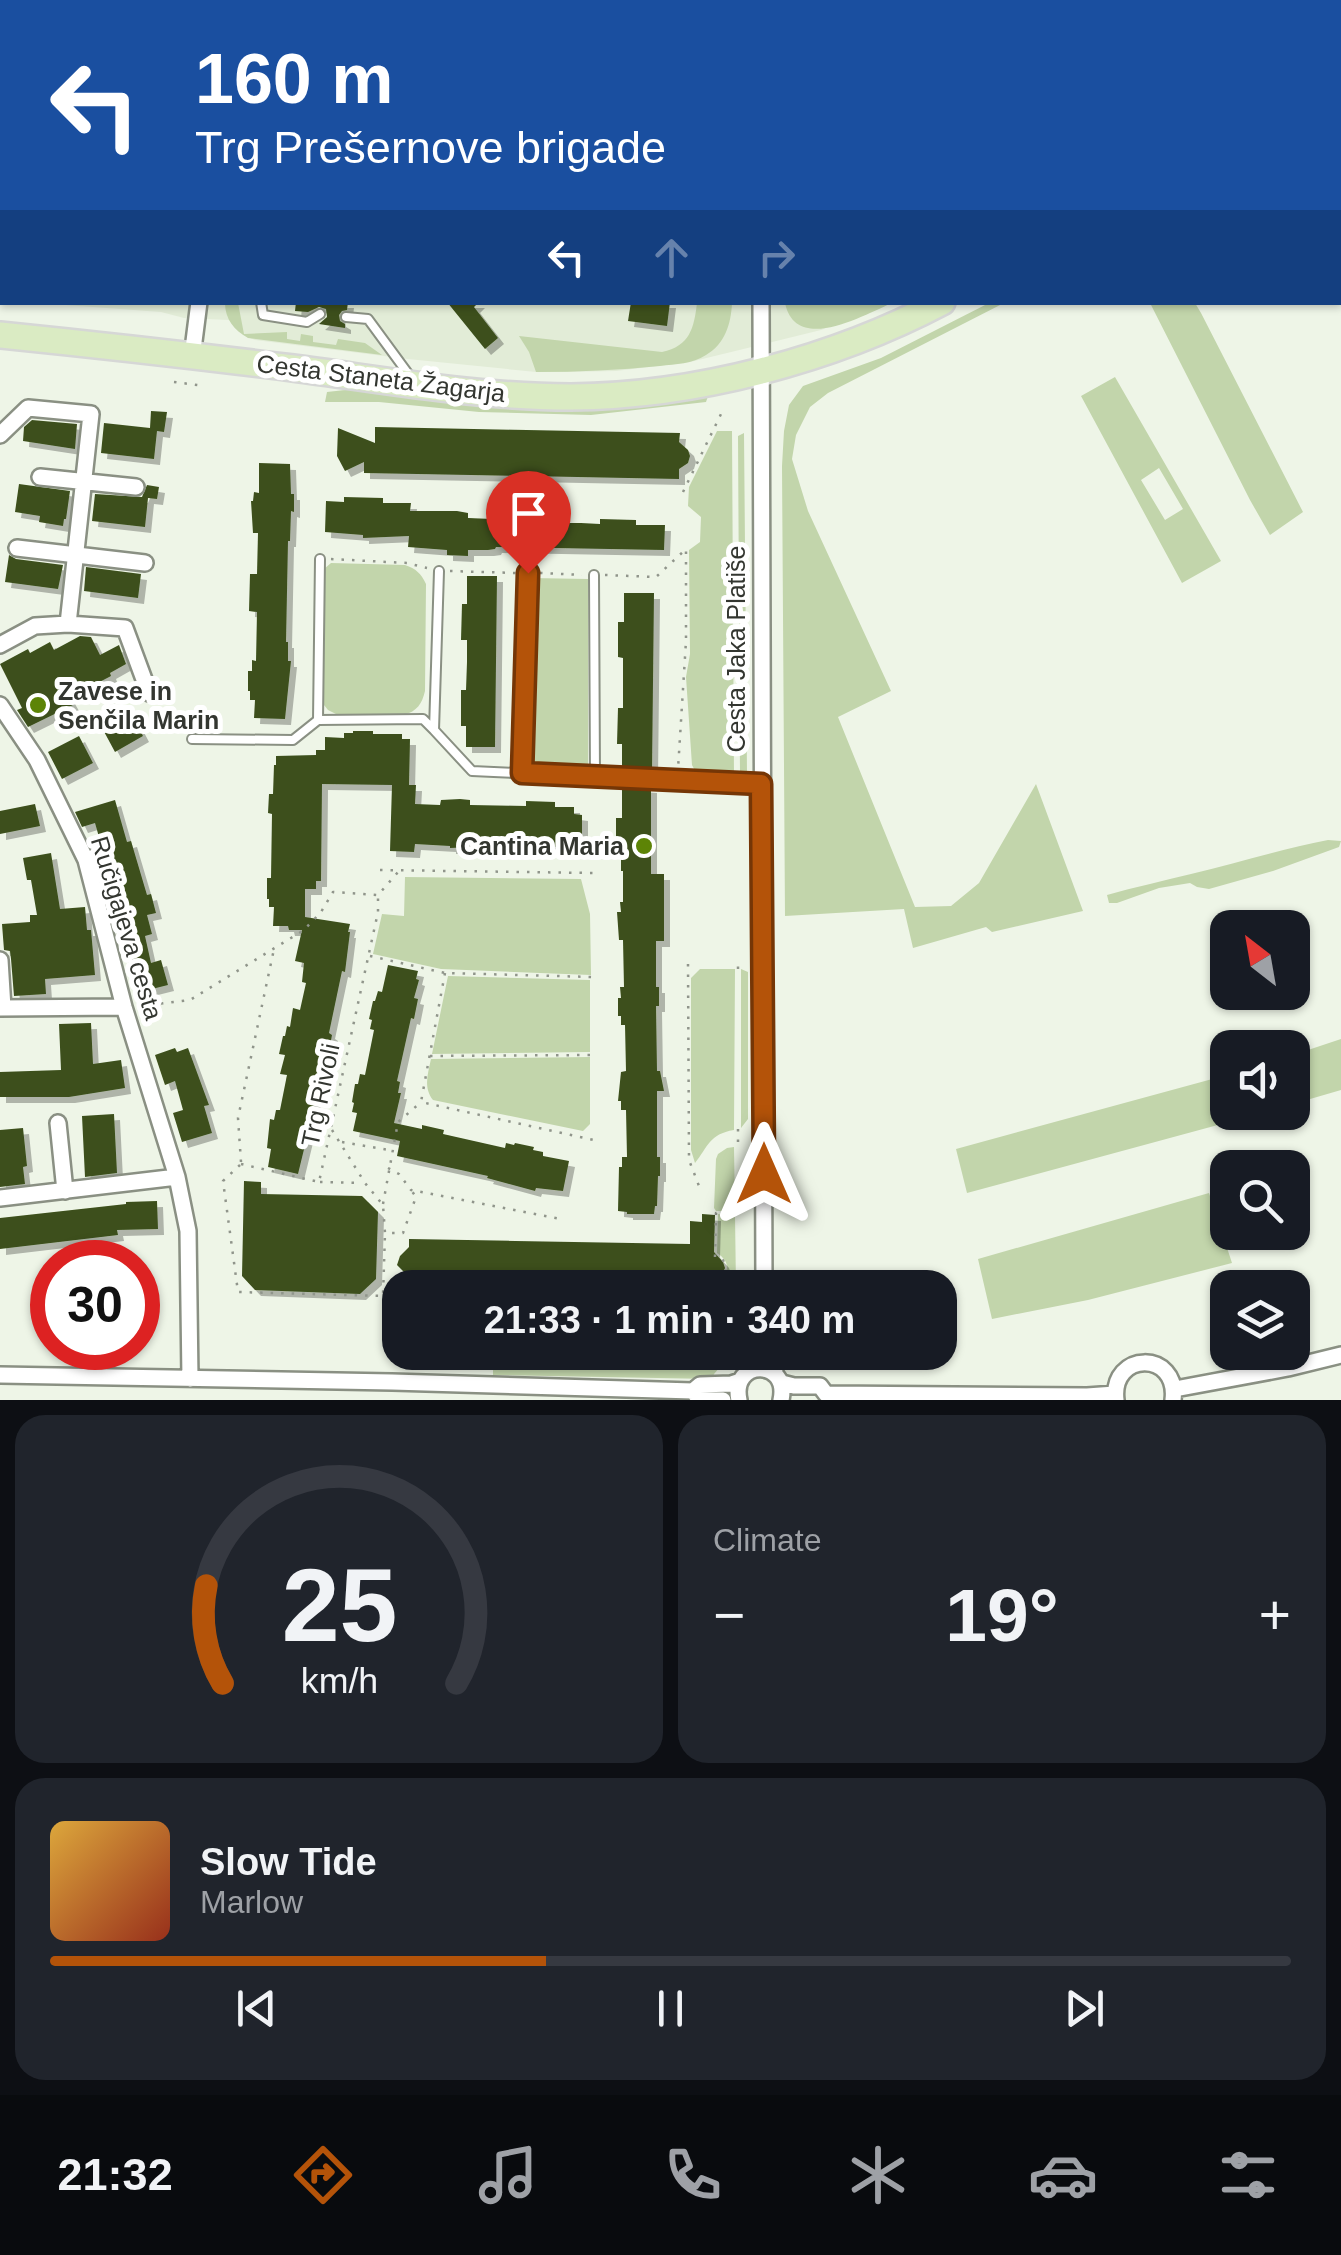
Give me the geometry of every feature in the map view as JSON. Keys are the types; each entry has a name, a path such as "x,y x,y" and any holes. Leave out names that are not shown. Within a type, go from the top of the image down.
{"main road":[{"name":"Cesta Staneta Žagarja","path":"0,335 530,396 573,397 711,382 805,359 857,342 936,305"}],"street":[{"path":"192,357 199,305"},
{"path":"761,370 762,305"},
{"name":"Cesta Jaka Platiše","path":"761,370 764,1270"},
{"path":"0,435 28,408 91,414 68,624"},
{"path":"40,477 136,487"},
{"path":"17,548 145,563"},
{"path":"0,645 36,626 125,628 148,693"},
{"name":"Ručigajeva cesta","path":"0,705 37,760 86,860 124,1007 177,1178 188,1231 190,1379"},
{"path":"0,960 1,1008 124,1007"},
{"path":"58,1123 65,1191"},
{"path":"0,1198 177,1178"},
{"path":"0,1376 693,1391 700,1384 730,1384 764,1368 779,1386 820,1386 823,1397 1116,1397 1121,1374 1141,1363 1164,1369 1174,1394 1341,1355"},
{"path":"740,1400 738,1392 747,1370"},
{"path":"693,1391 700,1399 723,1400"}],"lane":[{"path":"262,305 264,315 307,322 320,314"},
{"path":"346,317 368,320 414,383"},
{"path":"318,720 320,559"},
{"path":"434,730 439,571"},
{"path":"522,773 528,573"},
{"path":"594,575 595,777"},
{"path":"192,739 292,740 318,720 423,719 472,771 761,784"}],"path":[{"path":"174,382 205,386"},
{"path":"683,492 722,412"},
{"path":"320,559 407,563 439,571 656,576 686,549 686,641 678,781"},
{"path":"380,870 595,873"},
{"path":"124,1007 190,1000 304,930 333,892 378,895 398,871"},
{"name":"Trg Rivoli","path":"241,1164 319,1182 378,912 378,895"},
{"path":"275,948 238,1118 241,1164 223,1182 238,1292 383,1296 383,1206 388,1168 398,1122 421,1102 445,973"},
{"path":"368,956 445,973 593,977"},
{"path":"738,958 738,969"},
{"path":"688,964 689,1160 699,1186"},
{"path":"429,1056 595,1055"},
{"path":"421,1102 594,1140"},
{"path":"331,1128 364,1183 383,1206"},
{"path":"738,1129 738,1148"},
{"path":"341,1142 392,1150"},
{"path":"385,1232 403,1233 416,1198 399,1174 388,1168"},
{"path":"319,1182 364,1183"},
{"path":"411,1190 561,1219"},
{"path":"708,1212 738,1213"},
{"path":"716,1212 716,1256 724,1270"}],"shaded area":[{"path":"65,305 887,305 821,330 690,362 616,371 536,372 255,340 243,335 229,320 184,318 161,312"}],"green space":[{"path":"225,305 238,305 244,334 287,332 287,339 300,341 301,334 313,336 313,342 336,345 338,339 365,343 382,355 248,338 231,324"},
{"path":"697,305 732,305 726,333 701,358 614,370 536,372 519,336 662,352 685,340"},
{"path":"786,305 887,305 831,327 802,326 792,318"},
{"path":"985,305 1000,305 828,393 810,407 796,435 792,459 808,511 891,691 838,717 915,907 951,906 979,883 1036,784 1083,911 992,932 986,927 913,948 904,909 785,916 784,431 789,405 803,386 881,358"},
{"path":"1151,305 1196,305 1303,512 1270,535"},
{"path":"1115,377 1221,561 1182,583 1081,396","holes":["1159,468 1183,509 1165,520 1141,480"]},
{"path":"354,389 708,396 706,402 591,415 325,402 327,392"},
{"path":"717,431 732,431 734,778 704,776 692,765 686,677 690,654 689,550 700,542 701,517 688,506 689,487"},
{"path":"744,433 747,773 741,778 738,436"},
{"path":"331,563 405,565 424,580 425,691 412,711 404,715 338,715 320,700 324,569"},
{"path":"531,578 588,579 588,770 527,767"},
{"path":"1328,840 1341,841 1339,847 1273,871 1209,889 1190,883 1109,903 1107,895"},
{"path":"405,877 581,879 590,914 591,975 441,969 373,954 382,914 404,916"},
{"path":"700,969 735,969 734,1130 714,1138 695,1163 691,1150 691,978"},
{"path":"741,969 748,972 748,1119 741,1128"},
{"path":"448,976 590,980 590,1052 432,1054"},
{"path":"1341,1039 1341,1090 1310,1099 1310,1049"},
{"path":"590,1057 590,1124 583,1131 433,1100 428,1090 431,1059"},
{"path":"1210,1080 1210,1127 967,1193 956,1149"},
{"path":"734,1147 735,1211 716,1211 716,1159 727,1148"},
{"path":"1209,1193 1210,1250 1228,1250 1232,1263 1088,1300 992,1319 978,1259"},
{"path":"718,1214 735,1216 736,1270 726,1270 725,1260 717,1253"},
{"path":"493,1370 717,1370 712,1379 493,1375"}],"building":[{"path":"296,305 348,305 339,315 345,328 319,324 327,317 326,309 295,311"},
{"path":"449,305 476,305 498,338 485,349"},
{"path":"631,305 670,305 667,326 628,321"},
{"path":"151,411 167,412 164,432 157,431 154,459 101,453 104,423 150,428"},
{"path":"32,420 77,424 75,449 23,441 24,427"},
{"path":"375,427 680,433 679,442 690,456 679,469 679,479 364,473 364,462 345,471 337,456 338,428 375,443"},
{"path":"259,463 290,464 294,494 288,541 286,642 291,661 285,719 254,718 255,700 250,700 248,691 248,671 252,671 252,660 256,661 257,612 249,611 250,574 257,574 258,533 253,533 251,501 254,492 259,493"},
{"path":"19,484 70,491 63,526 39,522 40,516 15,512"},
{"path":"147,485 159,487 157,499 148,498 145,527 92,521 95,494 142,497"},
{"path":"344,497 383,498 383,503 411,503 410,511 457,511 468,513 468,518 551,518 551,523 600,524 600,519 636,520 636,525 665,525 664,550 496,547 468,550 468,556 447,555 447,550 408,547 409,536 363,538 325,532 326,501 344,502"},
{"path":"9,555 63,565 58,589 5,582"},
{"path":"86,567 141,574 138,598 84,591"},
{"path":"467,576 497,576 495,747 466,747 466,726 461,726 461,690 466,690 467,662 467,640 461,640 462,604 467,604"},
{"path":"624,593 654,593 652,772 622,770 622,744 617,744 618,708 623,708 618,622 624,622"},
{"path":"80,636 91,637 100,655 119,645 126,664 69,698 73,705 28,727 17,710 22,708 0,664 28,649 30,653 50,642 54,650"},
{"path":"130,711 143,736 115,752 101,726"},
{"path":"344,733 402,734 402,739 410,739 409,785 416,785 415,804 440,805 441,800 460,799 470,800 470,805 555,802 555,807 574,807 574,814 582,815 582,845 554,850 415,844 414,852 390,851 392,785 322,784 321,881 316,881 316,889 305,889 305,917 350,924 350,932 345,972 342,971 329,1033 332,1046 324,1087 318,1086 310,1137 298,1174 268,1167 270,1119 274,1120 276,1110 280,1110 287,1075 280,1074 285,1055 279,1054 293,1008 300,1010 306,983 302,982 304,963 295,961 302,930 273,926 274,907 269,907 267,899 267,878 271,878 269,794 273,794 276,756 316,755 316,750 325,750 325,737 344,738"},
{"path":"79,736 93,763 62,779 48,752"},
{"path":"622,785 651,787 651,874 664,874 664,941 656,941 656,1006 657,1071 664,1091 657,1091 660,1176 654,1214 618,1211 619,1167 622,1157 627,1157 626,1110 621,1110 618,1101 621,1072 626,1071 625,1025 621,1025 618,1016 620,987 624,987 623,940 619,940 617,912 621,912 623,902 623,871 621,854 616,854 616,818 622,818"},
{"path":"115,800 127,842 131,841 156,913 147,915 152,934 145,936 151,963 161,960 168,985 136,993 111,910 124,907 103,835 99,837 95,823 82,827 75,812"},
{"path":"35,804 40,826 0,834 0,811"},
{"path":"51,853 60,909 85,907 95,975 45,979 46,994 14,996 10,951 4,950 2,924 30,922 30,915 37,915 23,858"},
{"path":"388,965 418,971 419,980 414,1019 411,1018 397,1081 401,1093 394,1123 422,1129 422,1125 444,1130 443,1134 505,1148 506,1143 534,1147 543,1156 569,1161 563,1191 535,1191 397,1156 400,1141 353,1131 357,1113 352,1112 355,1084 360,1074 365,1075 374,1030 370,1029 369,1019 373,1001 378,991 382,992"},
{"path":"91,1023 93,1064 121,1060 125,1088 69,1097 0,1097 0,1072 61,1070 59,1024"},
{"path":"175,1048 177,1052 188,1048 209,1105 204,1106 212,1133 182,1142 173,1113 183,1110 175,1081 165,1085 155,1055"},
{"path":"114,1114 117,1173 85,1177 82,1116"},
{"path":"23,1128 25,1184 0,1187 0,1130"},
{"path":"244,1181 261,1182 261,1194 362,1196 378,1212 376,1279 360,1294 255,1290 242,1276"},
{"path":"157,1201 158,1229 117,1230 118,1235 76,1240 30,1240 30,1245 0,1249 0,1218"},
{"path":"702,1214 715,1215 714,1252 724,1270 402,1270 397,1265 409,1247 409,1239 690,1244 690,1221 702,1222"}],"place":[{"name":"Zavese in Senčila Marin","path":"38,705"},
{"name":"Cantina Maria","path":"644,846"}],"route":[{"path":"528,573 522,773 761,784 764,1174"}]}
